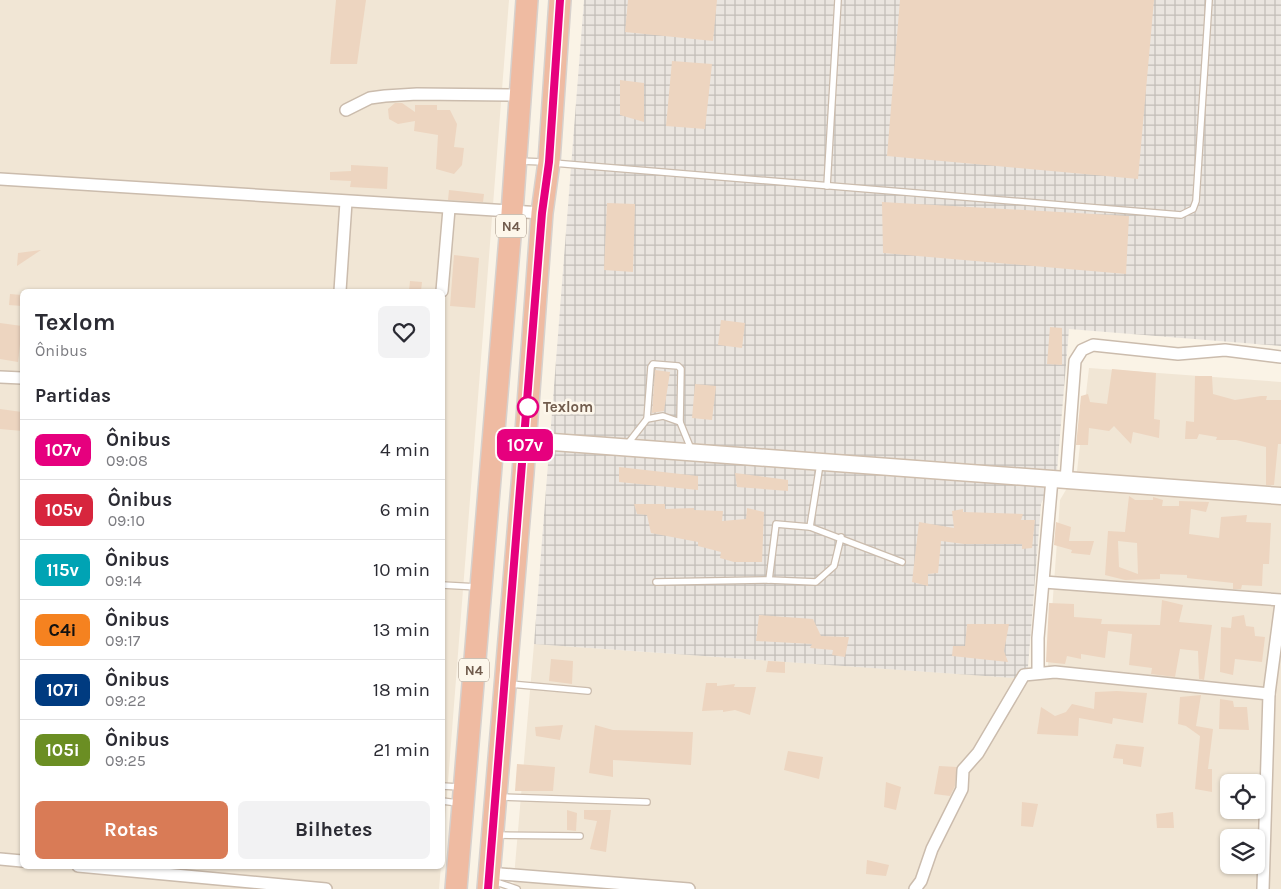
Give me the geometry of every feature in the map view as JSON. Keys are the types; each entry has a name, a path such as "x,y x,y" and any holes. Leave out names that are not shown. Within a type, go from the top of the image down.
{"highway":[{"name":"N4","path":"456,889 456,797 481,588 512,213 527,0"},
{"name":"N4","path":"488,881 526,440 542,213 549,162 560,0"}],"street":[{"path":"346,110 370,98 385,96 416,94 519,95"},
{"path":"0,179 512,213 542,213"},
{"path":"340,289 346,202"},
{"path":"442,289 449,209"},
{"path":"1038,673 1038,638 1044,582 1075,361 1082,350 1093,345 1178,354 1225,350 1281,358"},
{"path":"0,377 20,378"},
{"path":"494,435 526,440 1281,496"},
{"path":"1044,582 1281,602 1269,694 1263,889"},
{"path":"915,889 921,881 932,849 962,789 963,770 978,753 1024,675 1055,672 1269,694"},
{"path":"0,859 20,861"},
{"path":"110,869 326,889"},
{"path":"488,881 689,889"}],"lane":[{"path":"826,186 838,0"},
{"path":"515,160 1181,215 1193,209 1196,201 1210,0"},
{"path":"624,447 647,419 651,367 653,364 678,366 681,370 680,422 693,452"},
{"path":"647,419 663,416 680,422"},
{"path":"810,527 821,462"},
{"path":"769,580 776,524 810,527 841,537 902,562"},
{"path":"656,582 769,580 816,582 834,566 841,537"},
{"path":"445,585 481,588"},
{"path":"505,683 588,692"},
{"path":"445,788 456,797"},
{"path":"495,797 647,802"},
{"path":"492,834 580,836"},
{"path":"488,881 517,889"}],"shaded area":[{"path":"0,0 509,0 445,820 445,289 20,289 20,869 441,869 439,889 0,889"},
{"path":"584,0 1281,0 1281,346 1069,329 1057,471 1041,504 1027,679 534,644"},
{"path":"1089,368 1281,382 1281,889 513,889 534,644 1047,680 1060,500 1077,471"}],"building":[{"path":"336,0 366,0 357,64 330,64"},
{"path":"628,0 717,0 713,41 625,32"},
{"path":"900,0 1154,0 1138,179 887,156"},
{"path":"672,61 712,64 705,129 666,126"},
{"path":"620,80 644,83 644,122 620,115"},
{"path":"395,103 402,103 415,112 415,105 437,105 437,110 450,110 457,124 454,147 464,148 462,165 454,174 436,169 438,135 414,131 415,121 398,124 389,119 388,109"},
{"path":"351,165 388,167 387,189 350,187 351,181 330,180 330,172 351,171"},
{"path":"449,190 484,194 483,202 448,200"},
{"path":"882,202 1129,216 1126,274 883,253"},
{"path":"607,203 635,204 633,272 604,270"},
{"path":"41,250 17,266 18,253"},
{"path":"454,255 479,258 475,308 450,306"},
{"path":"410,281 422,282 421,289 409,289"},
{"path":"10,294 20,295 20,306 9,305"},
{"path":"721,320 745,323 742,348 718,345"},
{"path":"0,323 20,326 18,362 0,359"},
{"path":"1050,327 1062,328 1062,365 1047,364"},
{"path":"1112,369 1156,373 1154,419 1160,420 1159,438 1133,432 1131,444 1114,426 1109,431 1089,428 1088,445 1076,445 1081,396 1088,394 1090,402 1107,404"},
{"path":"655,370 670,372 664,411 652,413"},
{"path":"1195,376 1212,376 1213,394 1235,400 1267,396 1266,400 1281,400 1281,444 1278,444 1274,485 1266,485 1266,447 1236,440 1216,440 1217,437 1199,434 1197,439 1185,439 1186,421 1194,422"},
{"path":"695,384 716,386 712,420 692,418"},
{"path":"0,409 20,412 20,431 0,429"},
{"path":"619,467 698,476 698,490 619,482"},
{"path":"735,473 788,480 788,491 737,487"},
{"path":"1129,496 1135,500 1153,500 1153,497 1163,500 1162,506 1179,506 1179,501 1209,502 1206,512 1191,509 1189,534 1219,538 1221,517 1247,515 1246,522 1271,523 1269,564 1263,564 1262,586 1242,585 1241,589 1233,589 1233,583 1187,578 1187,575 1160,574 1160,579 1125,580 1105,575 1108,531 1125,532","holes":["1118,541 1137,543 1138,574 1119,567"]},
{"path":"634,504 665,504 665,509 694,508 694,510 723,511 722,521 746,519 747,508 764,512 762,562 734,562 720,558 721,552 698,546 698,542 651,533 647,515 637,514"},
{"path":"963,509 963,512 1023,514 1021,520 1035,520 1032,548 1022,549 1022,544 964,544 941,541 938,573 928,574 928,586 912,582 919,522 954,528 952,511"},
{"path":"1056,522 1071,527 1069,541 1094,541 1090,555 1071,553 1072,550 1054,545"},
{"path":"1162,600 1183,605 1179,622 1212,625 1204,680 1199,679 1198,651 1180,649 1175,677 1151,674 1152,668 1129,665 1132,634 1108,631 1105,658 1081,654 1081,659 1067,656 1065,664 1046,662 1049,603 1074,604 1074,617 1102,619 1101,624 1160,625"},
{"path":"759,615 813,619 821,636 849,637 845,657 832,655 833,650 810,648 812,644 756,641"},
{"path":"1244,615 1246,626 1254,627 1255,636 1265,637 1262,662 1235,659 1233,675 1220,672 1221,627 1231,628 1232,617"},
{"path":"967,624 1009,624 1004,651 1008,662 952,656 953,646 965,646"},
{"path":"551,659 573,661 572,684 549,681"},
{"path":"768,661 785,662 785,673 766,672"},
{"path":"706,683 717,683 717,686 735,684 734,687 756,687 750,715 735,710 723,712 723,710 702,711"},
{"path":"1095,692 1147,693 1143,723 1113,718 1112,724 1079,718 1078,736 1037,734 1041,707 1055,716 1066,712 1072,704 1094,709"},
{"path":"1201,695 1196,726 1213,729 1208,769 1212,769 1212,792 1195,789 1200,736 1186,726 1178,724 1180,697"},
{"path":"1220,699 1233,701 1234,707 1247,707 1249,730 1219,729"},
{"path":"563,725 560,740 536,736 535,727"},
{"path":"595,725 613,730 693,732 691,765 613,760 613,777 589,773"},
{"path":"1116,744 1144,747 1141,767 1123,764 1123,759 1113,758"},
{"path":"788,751 823,757 819,779 784,770"},
{"path":"517,764 555,767 553,791 515,791"},
{"path":"939,766 957,767 955,786 950,796 934,794"},
{"path":"886,782 901,787 896,810 884,807"},
{"path":"1022,802 1038,804 1033,827 1021,826"},
{"path":"567,810 577,813 576,831 567,830"},
{"path":"584,810 611,810 606,852 590,849 597,821 584,819"},
{"path":"1173,812 1174,828 1157,828 1156,814"},
{"path":"867,860 889,865 886,876 866,874"}],"bus line":[{"name":"107v","path":"488,889 523,473 542,213 549,162 560,0"}],"place":[{"name":"Texlom","path":"528,407"}]}
